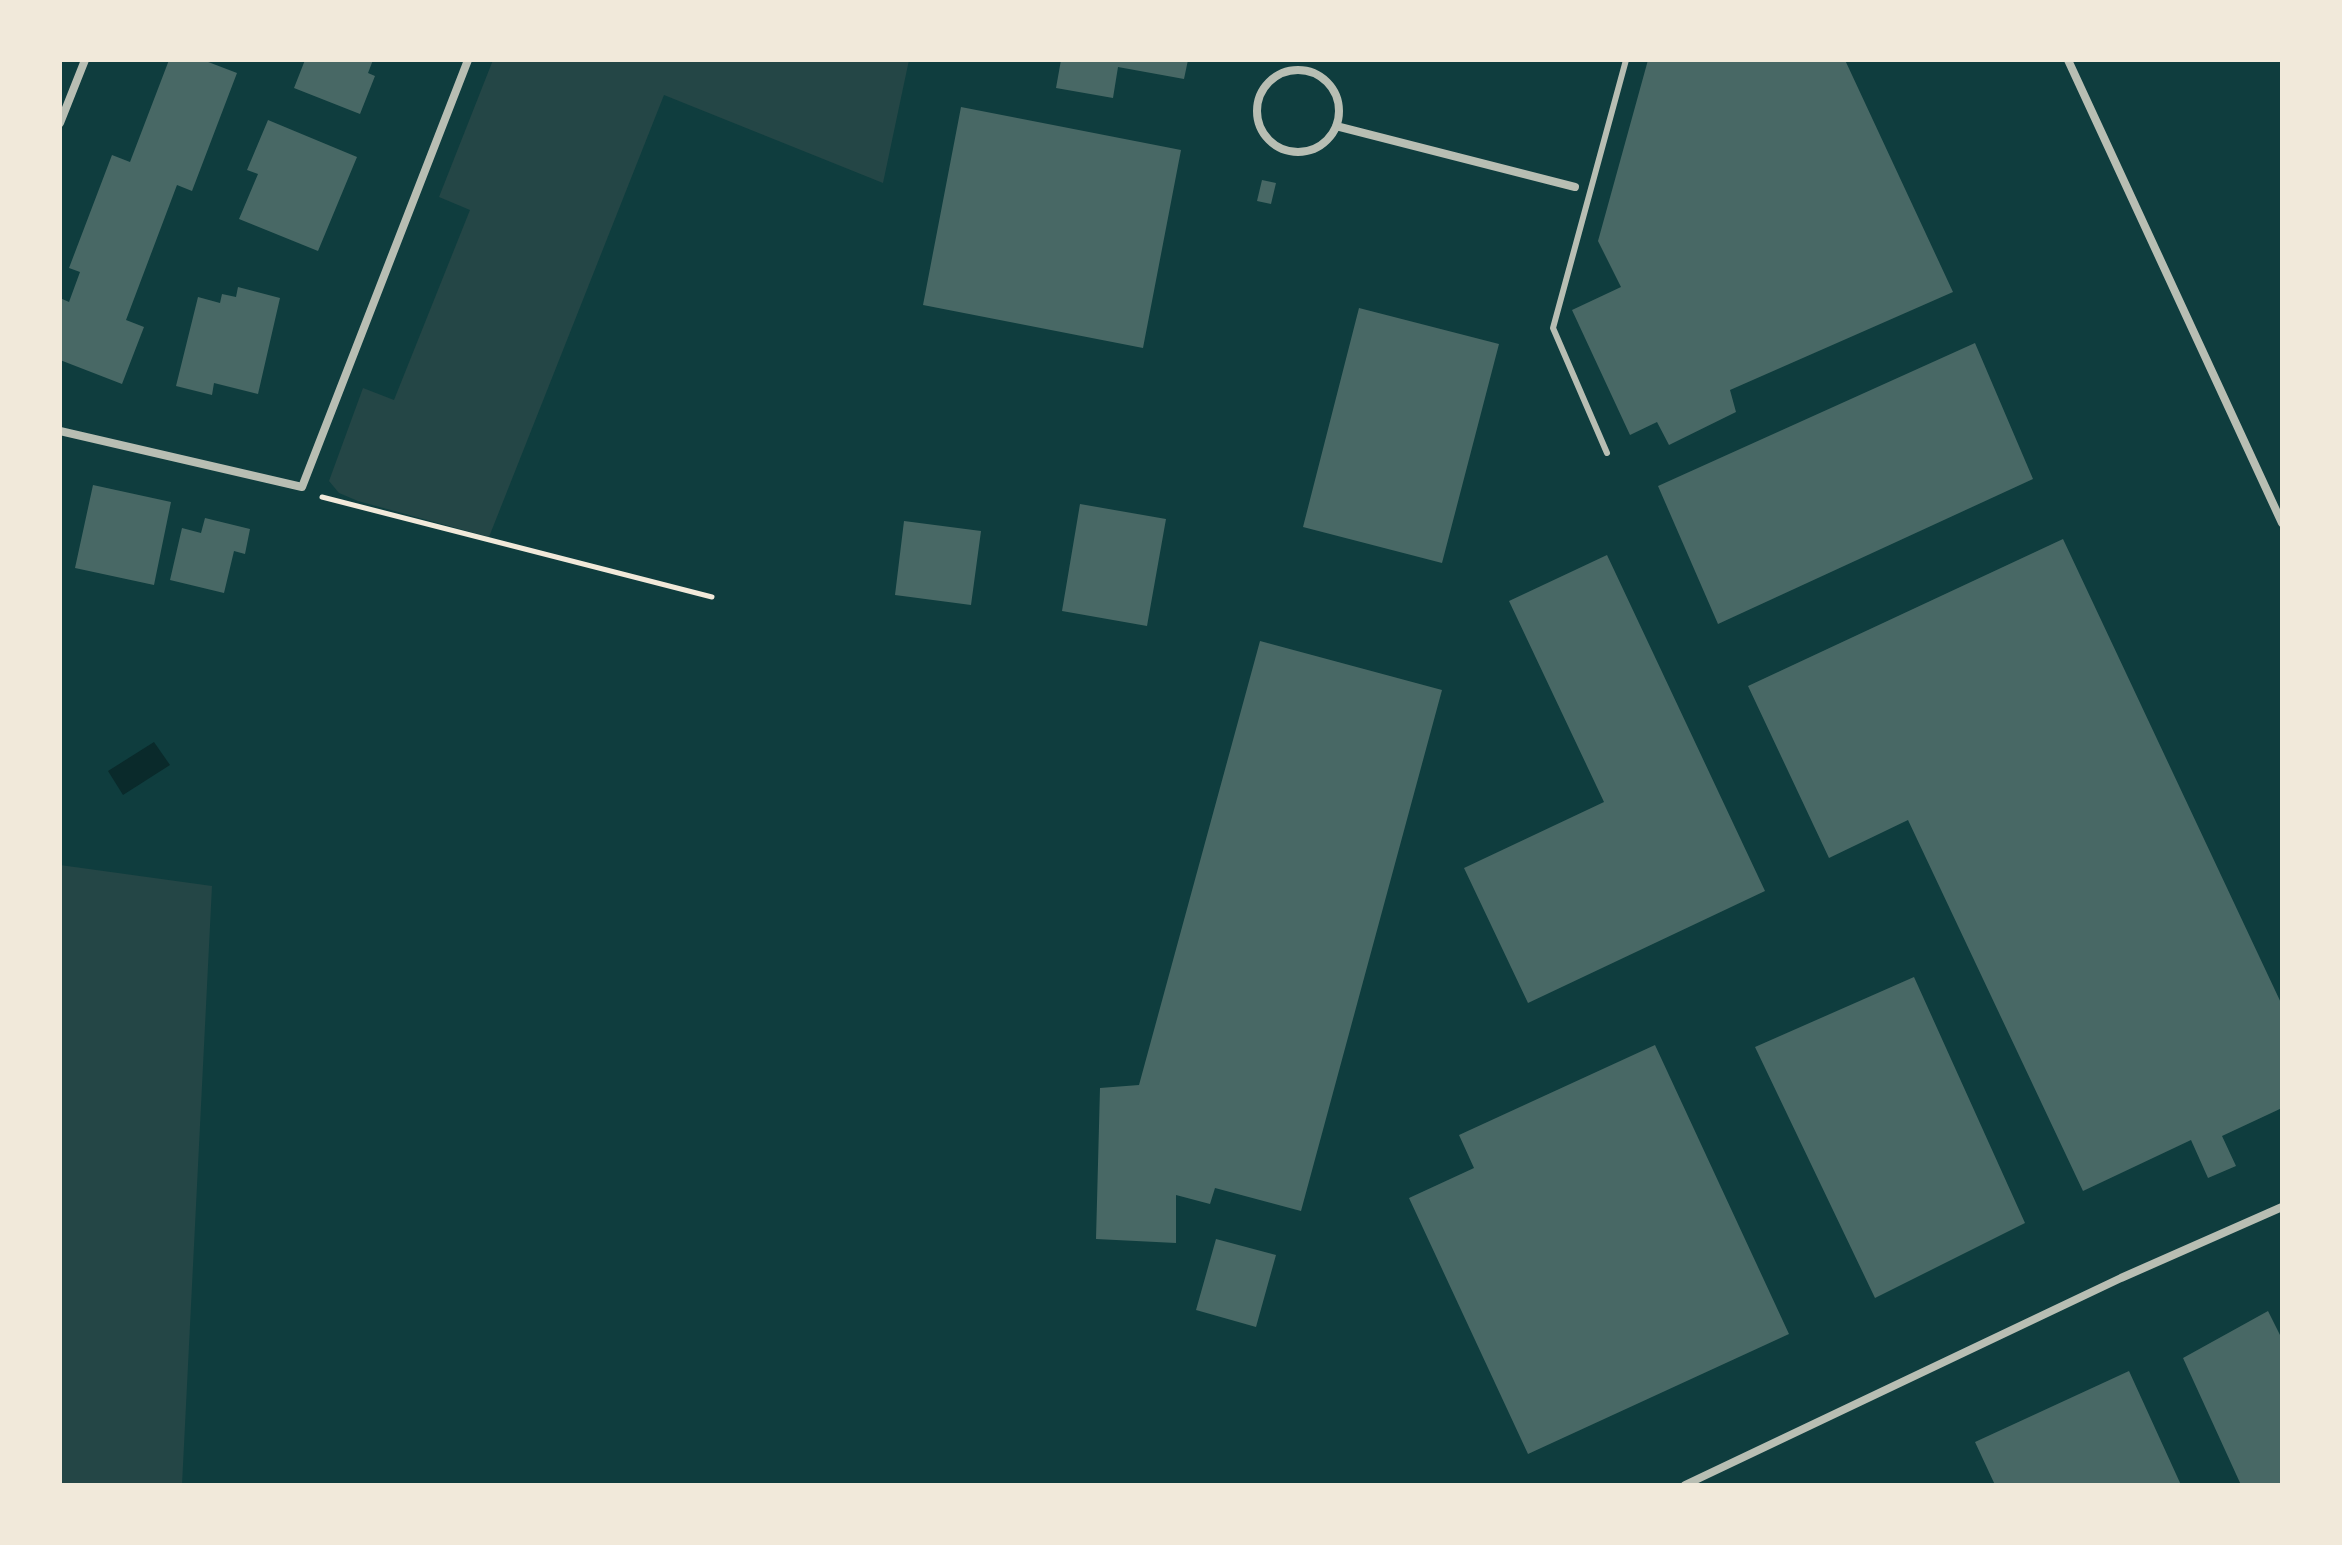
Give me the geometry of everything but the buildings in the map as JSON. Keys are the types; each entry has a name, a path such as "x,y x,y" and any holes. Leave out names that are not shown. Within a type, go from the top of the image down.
{"street":[{"path":"60,123 85,60"},
{"path":"60,431 302,487 468,60"},
{"path":"1294,70 1296,60"},
{"path":"2068,60 2282,523"},
{"path":"1294,70 1317,74 1328,83 1340,108 1336,126 1322,145 1296,152 1272,143 1263,133 1257,108 1260,95 1277,75 1294,70"},
{"path":"1336,126 1575,187"},
{"path":"1685,1485 2121,1278 2282,1207"}],"lane":[{"path":"1607,453 1553,328 1626,60"}],"path":[{"path":"302,487 357,508 712,597"}],"shaded area":[{"path":"493,60 909,60 883,183 664,95 489,537 358,501 339,493 329,481 363,388 394,400 470,210 439,197"},
{"path":"154,742 170,765 123,795 108,771"},
{"path":"60,865 212,886 182,1485 60,1485"}]}
